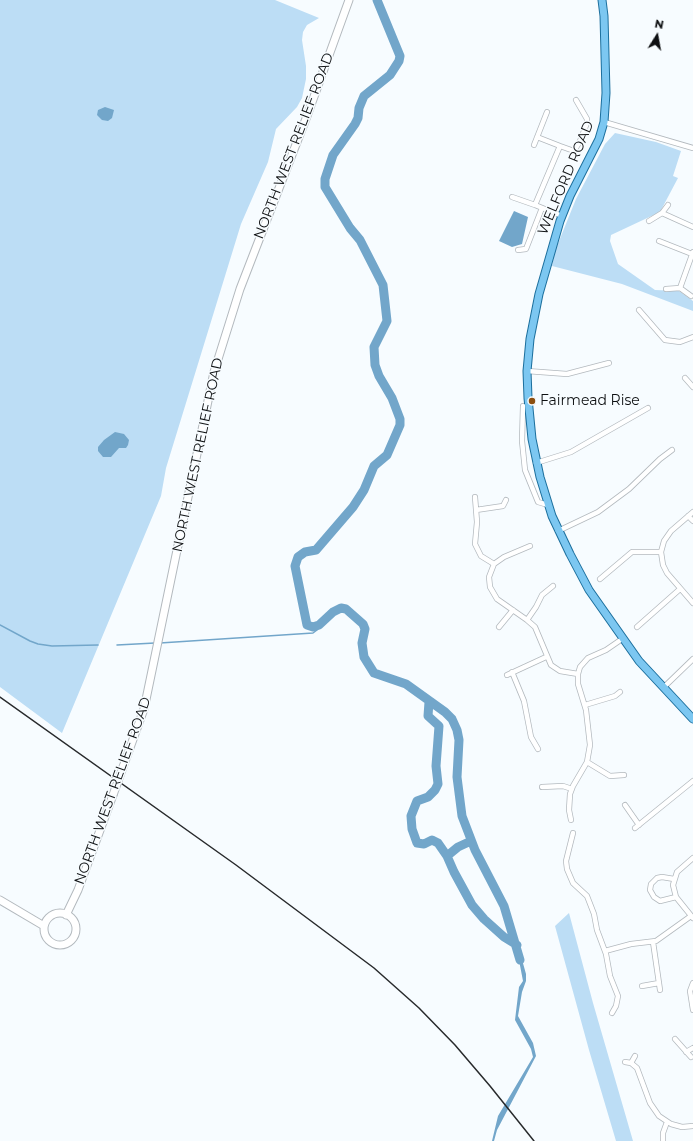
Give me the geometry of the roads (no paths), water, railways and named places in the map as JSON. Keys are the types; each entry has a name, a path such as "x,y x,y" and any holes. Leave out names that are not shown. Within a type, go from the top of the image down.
{"main road":[{"name":"WELFORD ROAD","path":"602,0 604,16 606,93 604,122 599,139 562,216 553,241 539,294 530,339 527,372 532,439 536,463 548,505 558,531 589,590 622,639 663,688 693,719"}],"street":[{"name":"NORTH WEST RELIEF ROAD","path":"66,915 78,890 144,709 214,372 240,289 307,116 349,0"},
{"path":"537,137 574,152 587,124 585,113 576,100"},
{"path":"534,145 547,112"},
{"path":"604,122 693,148"},
{"path":"535,205 560,146"},
{"path":"512,197 562,216"},
{"path":"648,221 662,213 668,205"},
{"path":"518,250 526,249 542,208"},
{"path":"662,213 693,227"},
{"path":"659,241 693,253 680,288"},
{"path":"666,289 680,288 691,296"},
{"path":"639,310 665,340 680,342 693,337"},
{"path":"527,372 567,374 609,363"},
{"path":"685,378 693,387"},
{"name":"WELFORD ROAD","path":"522,406 522,441 525,470 538,502 548,505"},
{"path":"536,463 571,452 648,408"},
{"path":"522,441 532,439"},
{"path":"558,531 595,514 629,489 660,459 672,450"},
{"path":"475,497 477,522 475,544 481,556 494,564"},
{"path":"476,510 503,506 506,500"},
{"path":"693,512 671,531 664,541 661,552 664,569 693,603"},
{"path":"688,516 693,522"},
{"path":"530,546 504,557 494,564 489,577 492,592 497,599 527,620 537,632 546,657 551,665 557,670 578,674"},
{"path":"600,579 632,552 661,552"},
{"path":"527,620 542,595 553,586"},
{"path":"637,627 680,589"},
{"path":"499,627 513,610"},
{"path":"571,820 569,804 572,789 588,762 590,741 585,705 578,684 578,674 580,667 588,658 606,650 622,639"},
{"path":"507,675 546,657"},
{"path":"663,688 693,659"},
{"path":"512,672 524,701 530,737 538,749"},
{"path":"585,705 615,696 620,692"},
{"path":"588,762 610,776 624,775"},
{"path":"625,805 637,827 693,782"},
{"path":"542,787 563,786 572,789"},
{"path":"573,833 566,861 567,869 573,883 584,893 590,902 605,951 610,976 618,996 616,1006 612,1013"},
{"path":"605,951 631,944 653,942 692,917 676,897 673,889 677,872 693,858"},
{"path":"674,880 662,877 657,878 651,884 650,890 654,898 660,900 676,897"},
{"path":"0,900 44,926"},
{"path":"55,914 66,915 70,917 76,926 74,936 67,944 62,945 52,943 45,936 44,926 46,920 55,914"},
{"path":"653,942 660,990"},
{"path":"642,986 659,983"},
{"path":"693,983 690,991 693,1010"},
{"path":"675,1039 691,1057"},
{"path":"686,1052 693,1048"},
{"path":"632,1063 634,1056"},
{"path":"625,1062 632,1063 637,1068 654,1111 667,1122 682,1127 693,1126"},
{"path":"663,1141 663,1133 667,1122"}],"waterway":[{"path":"377,0 400,56 399,61 390,75 364,96 355,124 333,155 325,179 325,187 350,228 360,240 383,285 387,321 374,347 375,365 379,376 392,398 400,419 400,425 387,455 374,466 364,490 353,507 316,550 305,552 298,557 295,566 307,625 313,627 319,625 333,612 341,608 346,609 363,624 365,629 362,643 364,657 374,673 406,684 445,712 452,719 457,730 459,740 457,777 462,816 475,850 504,906 520,960"},
{"path":"0,625 38,644 52,646 98,645"},
{"path":"160,643 313,633 317,630 319,625"},
{"path":"117,645 155,643"},
{"path":"429,702 428,716 439,726 436,766 438,784 435,790 428,797 417,801 411,816 412,829 417,843 424,844 432,840 438,843 447,856"},
{"path":"471,841 458,847 447,856 454,872 472,905 484,919 504,937 517,945"}],"railway":[{"path":"0,697 236,865 374,968 419,1008 455,1045 534,1141"}],"place":[{"name":"Fairmead Rise","path":"532,401"}]}
